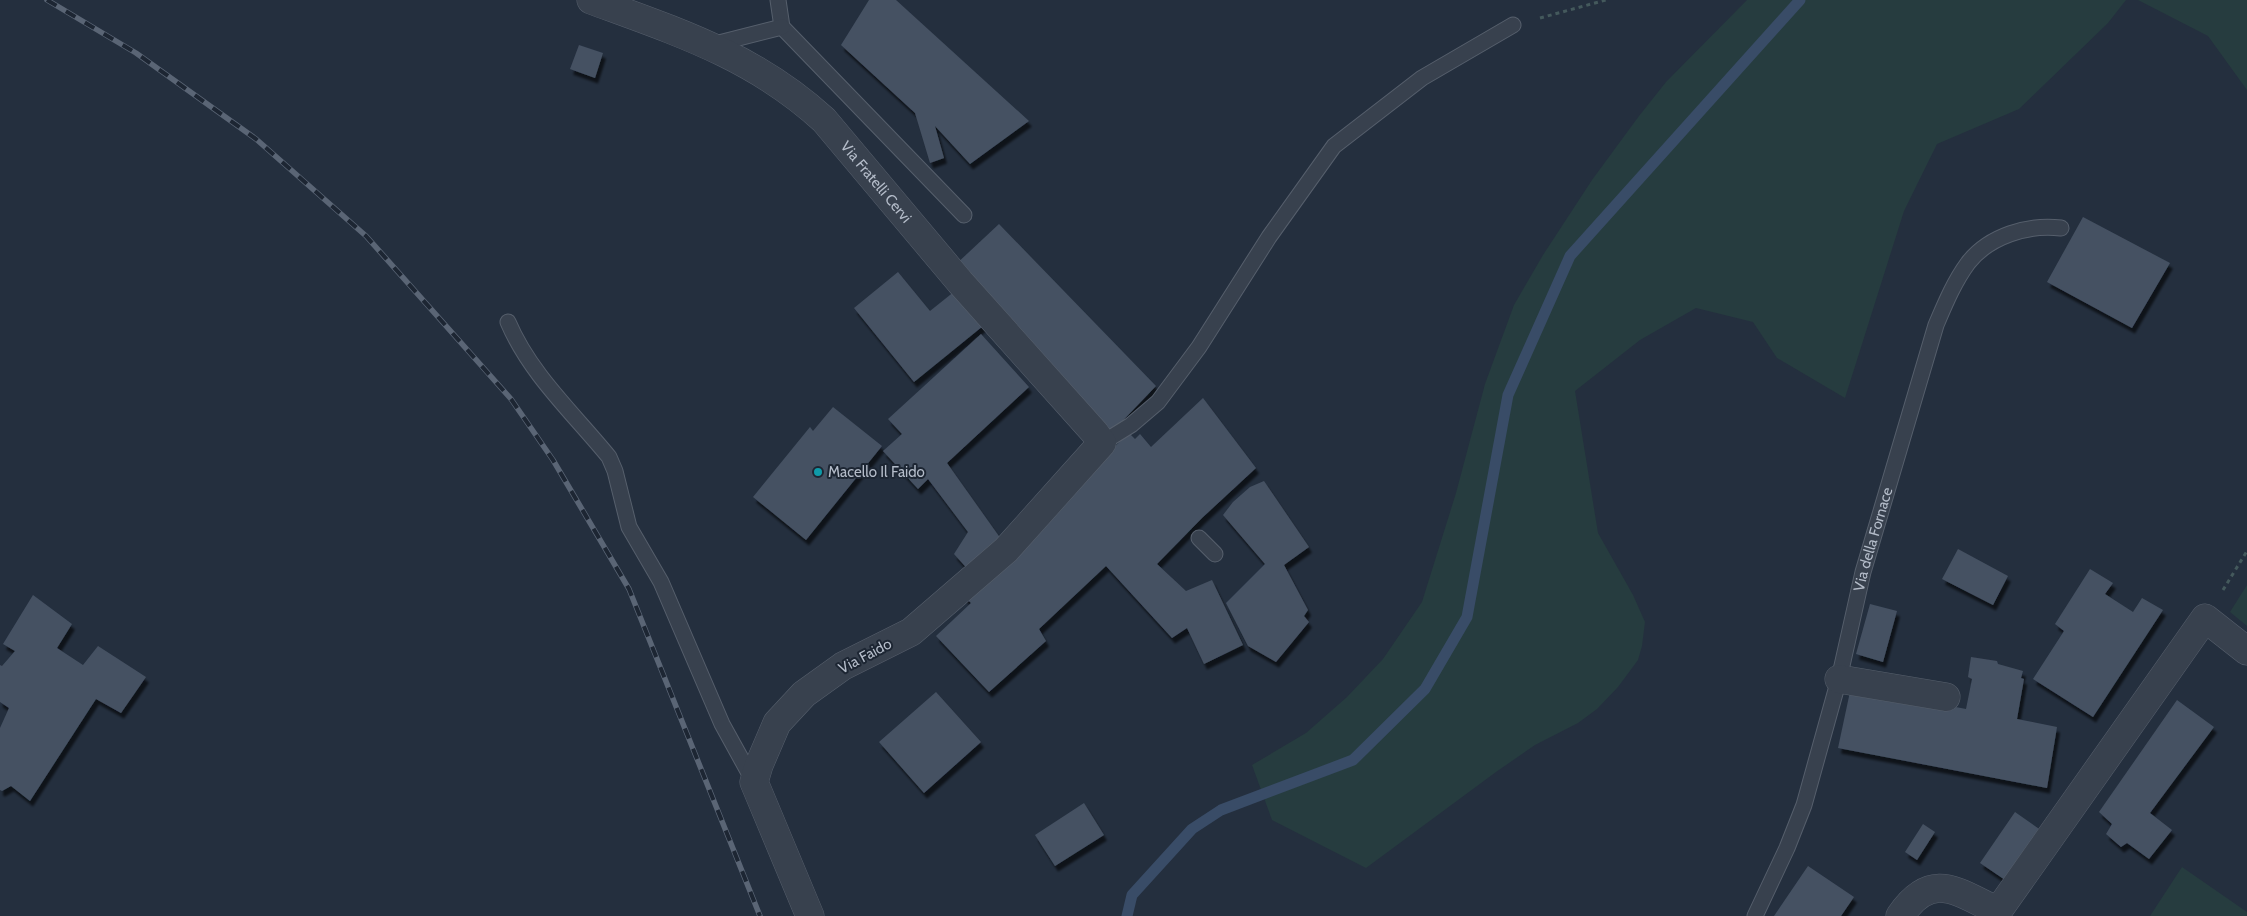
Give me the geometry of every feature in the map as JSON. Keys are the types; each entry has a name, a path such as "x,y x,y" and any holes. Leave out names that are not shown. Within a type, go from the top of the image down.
{"street":[{"name":"Via Fratelli Cervi","path":"591,0 710,45 774,80 800,98 824,120 960,282 1102,443"},
{"name":"Via Faido","path":"754,782 777,723 804,694 843,666 911,632 1006,550 1102,443"},
{"path":"1900,916 1916,896 1933,888 1952,889 1998,911 2205,618 2247,651"},
{"path":"1839,679 1946,697"},
{"path":"754,782 810,916"}],"lane":[{"path":"778,0 782,27 964,215"},
{"path":"1102,443 1131,425 1158,402 1199,347 1269,237 1334,146 1422,78 1513,25"},
{"path":"710,45 782,27"},
{"name":"Via della Fornace","path":"1755,916 1784,856 1804,805 1839,679 1863,572 1934,333 1957,280 1976,255 2006,235 2030,228 2046,226 2061,228"},
{"path":"508,322 516,342 538,373 609,458 615,471 630,527 662,582 722,724 754,782"},
{"path":"1200,538 1215,554"}],"path":[{"path":"1513,25 1606,0"},
{"path":"2205,618 2247,551"}],"green space":[{"path":"1747,0 2126,0 2108,23 2019,109 1937,144 1904,211 1845,398 1777,358 1753,322 1696,308 1640,340 1575,391 1598,533 1633,595 1645,622 1638,660 1618,687 1597,709 1578,723 1535,745 1366,868 1272,820 1252,765 1306,733 1347,697 1383,659 1422,602 1456,493 1485,384 1514,305 1543,255 1592,180 1639,116 1666,82"},
{"path":"2138,0 2247,0 2247,90 2208,36"},
{"path":"2247,585 2247,626 2230,612"},
{"path":"2182,867 2247,912 2247,916 2150,916"}],"building":[{"path":"869,0 896,0 1029,121 970,164 935,126 944,158 930,163 915,113 841,45"},
{"path":"579,45 603,53 595,78 570,69"},
{"path":"2083,217 2170,263 2132,328 2047,282"},
{"path":"999,224 1156,386 1111,433 953,267"},
{"path":"898,272 930,311 955,291 983,326 914,382 854,308"},
{"path":"981,334 1029,387 947,463 1001,539 972,574 954,554 968,532 928,479 918,489 883,451 902,434 888,419"},
{"path":"1203,398 1256,468 1202,518 1157,564 1186,591 1212,580 1243,645 1204,664 1187,628 1172,638 1106,566 1039,629 1046,641 989,692 936,636 971,603 962,595 1006,550 1129,433 1135,439 1140,434 1151,447"},
{"name":"Macello Il Faido","path":"833,407 882,446 806,540 753,497 810,427 813,431"},
{"path":"1264,481 1309,547 1284,565 1308,610 1304,616 1309,622 1276,662 1248,646 1226,603 1265,564 1223,515 1233,502 1250,487"},
{"path":"1958,549 2008,576 1993,605 1942,579"},
{"path":"2090,569 2113,583 2105,594 2133,612 2142,598 2163,610 2093,717 2033,679 2064,631 2055,624"},
{"path":"33,595 72,624 57,648 83,665 98,646 146,677 121,713 96,699 30,801 11,786 2,791 0,790 0,728 9,708 0,702 0,665 2,666 15,651 3,644"},
{"path":"1870,604 1897,611 1883,662 1856,654"},
{"path":"1971,657 1997,661 1998,664 2023,671 2021,678 2024,679 2017,719 2057,727 2047,788 1838,748 1851,687 1966,709 1972,679 1968,677"},
{"path":"936,692 981,742 924,793 879,742"},
{"path":"2177,700 2214,727 2150,813 2172,830 2149,859 2127,843 2121,847 2106,834 2112,824 2099,812"},
{"path":"1084,803 1104,835 1055,866 1035,835"},
{"path":"2015,812 2042,831 2008,882 1980,863"},
{"path":"1923,824 1935,832 1917,860 1905,852"},
{"path":"1808,866 1854,897 1841,916 1774,916"}],"waterway":[{"path":"1127,916 1132,895 1192,829 1221,810 1353,760 1425,689 1467,617 1508,395 1570,256 1800,0"}],"railway":[{"path":"47,0 136,53 256,139 366,236 511,399 553,460 629,589 760,916"}],"place":[{"name":"Macello Il Faido","path":"818,472"}]}
